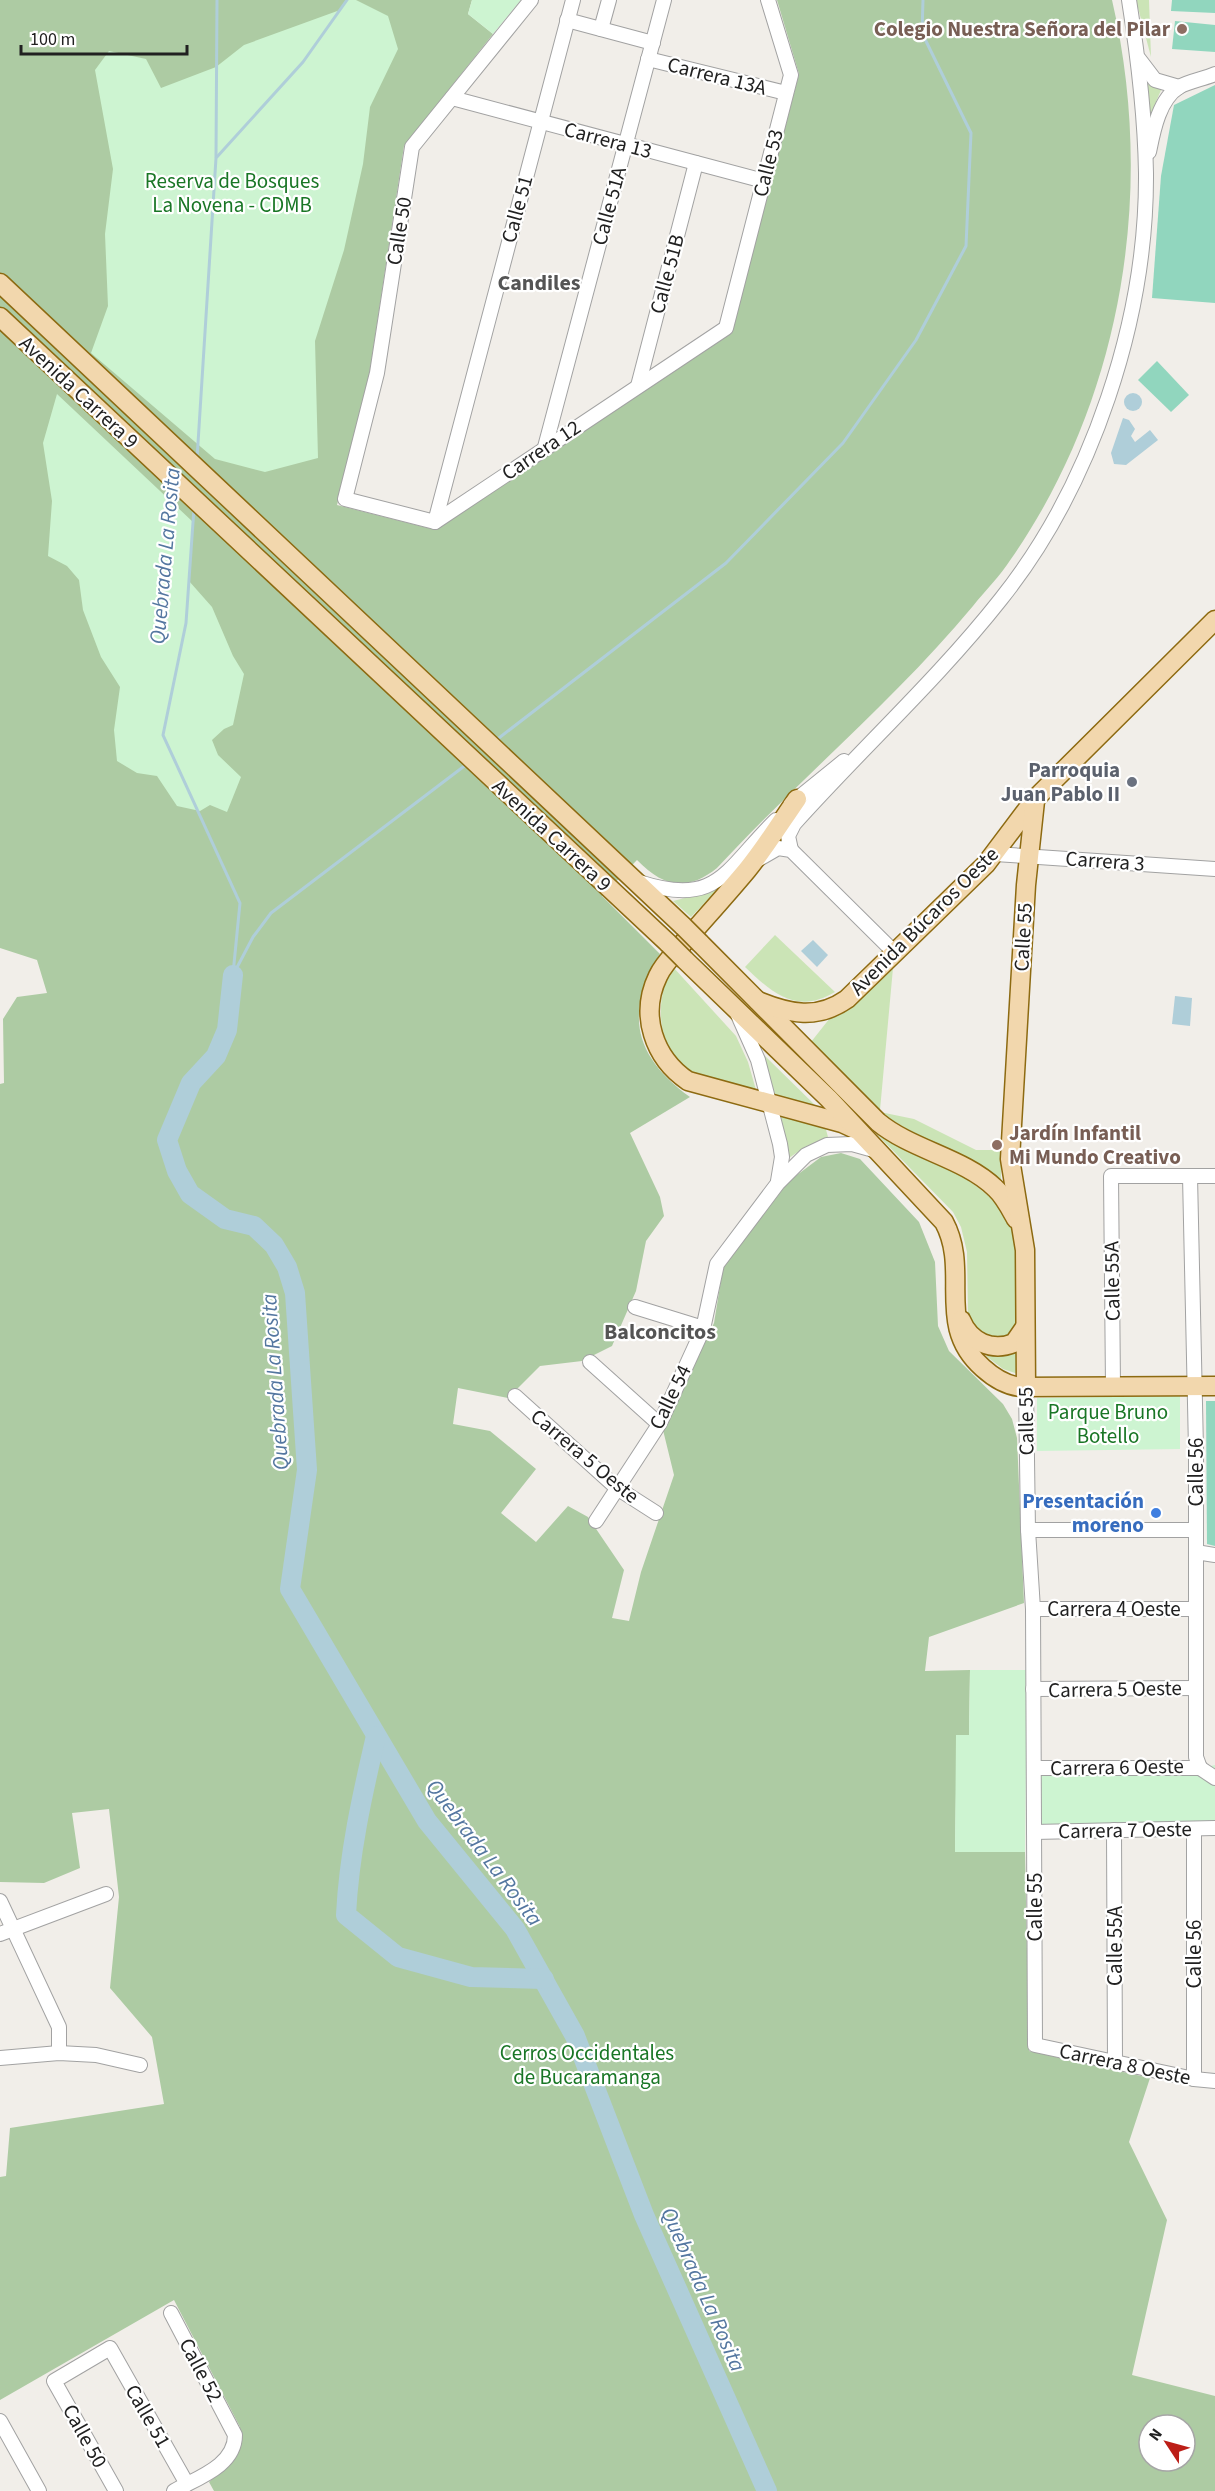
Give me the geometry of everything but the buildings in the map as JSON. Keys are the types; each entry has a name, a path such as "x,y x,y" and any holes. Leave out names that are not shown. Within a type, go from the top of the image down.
{"main road":[{"name":"Avenida Carrera 9","path":"0,283 683,926 885,1128 993,1186 1005,1200 1023,1231"},
{"name":"Avenida Carrera 9","path":"0,317 668,943 859,1131 929,1204 950,1232 954,1254 954,1301 958,1333 972,1358 1005,1383 1026,1387 1215,1386"},
{"name":"Avenida Búcaros Oeste","path":"758,1001 792,1013 804,1014 828,1010 847,999 995,854 1035,799 1215,620"},
{"path":"797,799 748,868 665,965 653,988 649,1013 659,1051 680,1076 698,1086 842,1123 859,1131"},
{"name":"Calle 55","path":"1026,1387 1023,1231 1010,1159 1029,856 1035,799"},
{"path":"954,1301 963,1325 970,1335 989,1346 1005,1347 1014,1343 1025,1327"}],"street":[{"name":"Calle 50","path":"435,522 345,499 377,373 412,147 531,0"},
{"name":"Calle 51","path":"435,522 573,0"},
{"path":"601,29 609,0"},
{"name":"Calle 51A","path":"545,447 664,0"},
{"name":"Calle 53","path":"726,328 791,75 768,0"},
{"path":"1129,0 1138,57 1146,174"},
{"name":"Carrera 13A","path":"567,20 653,43"},
{"path":"1138,57 1155,80 1179,87"},
{"name":"Carrera 13A","path":"648,59 786,93"},
{"path":"895,953 791,849 788,836 794,824 862,749 945,665 1002,598 1028,562 1069,491 1101,417 1122,346 1134,291 1151,143 1162,107 1179,87 1215,74"},
{"name":"Carrera 13","path":"452,99 764,181"},
{"name":"Calle 51B","path":"638,386 696,163"},
{"name":"Carrera 12","path":"435,522 726,328"},
{"path":"631,878 684,892 709,886 721,878 797,799 862,749"},
{"path":"748,868 769,851 778,848 791,849"},
{"name":"Carrera 3","path":"995,854 1215,869"},
{"path":"735,1008 758,1060 781,1151 778,1183"},
{"name":"Calle 54","path":"596,1521 659,1424 703,1328 717,1264 778,1183 806,1155 827,1145 852,1143 879,1151"},
{"name":"Calle 55A","path":"1113,1386 1111,1176 1190,1176"},
{"path":"1190,1176 1215,1176"},
{"name":"Calle 56","path":"1190,1176 1196,1530 1196,1757 1200,1768"},
{"path":"635,1307 703,1328"},
{"path":"590,1362 659,1424"},
{"name":"Calle 55","path":"1026,1387 1028,1530 1032,1609 1035,2045"},
{"name":"Carrera 5 Oeste","path":"515,1396 617,1488 656,1514"},
{"path":"1028,1530 1196,1530"},
{"path":"1196,1552 1215,1555"},
{"name":"Carrera 4 Oeste","path":"1032,1609 1196,1609"},
{"name":"Carrera 5 Oeste","path":"1033,1689 1196,1688"},
{"name":"Carrera 6 Oeste","path":"1034,1768 1200,1768"},
{"path":"1200,1768 1215,1778"},
{"name":"Calle 56","path":"1194,1828 1194,2079"},
{"name":"Carrera 7 Oeste","path":"1034,1832 1215,1828"},
{"name":"Calle 55A","path":"1114,1830 1115,2062"},
{"path":"6,1932 106,1894"},
{"path":"0,1901 6,1932 59,2027 59,2052"},
{"name":"Carrera 8 Oeste","path":"1035,2045 1194,2079 1215,2081"},
{"path":"0,2058 59,2052 96,2055 140,2065"},
{"name":"Calle 52","path":"171,2313 232,2426 235,2445 232,2452 216,2468 187,2484"},
{"name":"Calle 51","path":"54,2380 110,2348 187,2484"},
{"name":"Calle 50","path":"54,2380 116,2491"},
{"path":"0,2421 39,2491"},
{"path":"174,2491 187,2484"}],"green space":[{"name":"Cerros Occidentales de Bucaramanga","path":"0,0 472,0 468,14 493,34 404,146 369,376 337,505 436,530 732,333 799,74 777,0 1112,0 1125,72 1131,144 1129,217 1120,290 1104,361 1080,430 1049,497 1011,559 943,641 717,868 696,881 676,883 656,876 637,860 602,896 660,954 642,996 639,1015 640,1033 646,1050 657,1066 671,1082 690,1097 630,1133 660,1197 664,1216 646,1241 636,1291 612,1346 582,1361 540,1366 508,1398 458,1388 453,1424 490,1431 536,1469 501,1513 536,1542 568,1506 588,1517 624,1570 612,1618 629,1621 641,1572 674,1475 663,1430 714,1323 723,1268 789,1181 821,1157 841,1153 860,1159 919,1222 935,1262 938,1326 949,1351 1003,1404 1012,1419 1017,1438 1024,1603 929,1637 925,1671 970,1670 969,1735 957,1735 955,1851 1025,1852 1029,2051 1150,2078 1129,2142 1167,2220 1132,2375 1215,2396 1215,2491 214,2491 209,2482 233,2459 239,2446 240,2427 174,2300 0,2400 0,2177 6,2176 10,2128 164,2104 152,2037 110,1988 119,1897 109,1809 72,1813 80,1868 44,1883 0,1882 0,1084 4,1083 3,1019 17,997 47,993 37,960 0,948"},
{"name":"Reserva de Bosques La Novena - CDMB","path":"347,0 356,0 388,16 398,49 370,107 363,164 344,250 315,341 318,458 265,472 215,459 91,353 108,306 105,234 113,169 95,70 109,51 146,59 161,88 216,67 244,45 340,10"},
{"path":"472,0 521,0 493,34 468,14"},
{"path":"1136,0 1149,0 1151,57"},
{"path":"1172,0 1215,0 1215,13 1171,11"},
{"path":"1175,21 1215,25 1215,52 1172,49"},
{"path":"1144,72 1161,90 1148,121"},
{"path":"1215,85 1215,303 1152,298 1161,176 1174,105"},
{"path":"1157,361 1189,395 1171,412 1138,380"},
{"path":"57,394 193,522 189,581 212,607 233,656 244,674 233,725 224,729 212,740 218,755 241,777 227,812 210,805 200,811 177,806 157,776 137,773 117,761 114,730 120,687 101,657 83,610 79,580 67,566 48,556 52,501 43,443"},
{"path":"750,855 691,917 673,901 709,892"},
{"path":"775,935 835,992 821,999 809,1001 786,998 765,985 745,967"},
{"path":"673,967 736,1036 748,1062 756,1090 704,1078 684,1066 673,1055 662,1027 661,1011 666,981"},
{"path":"893,968 880,1110 811,1042 830,1018 860,998"},
{"path":"764,1055 821,1111 773,1099"},
{"path":"880,1112 914,1119 976,1150 1001,1150 1001,1182 972,1163 910,1131"},
{"path":"778,1115 825,1126 828,1137 805,1147 786,1160"},
{"path":"863,1120 975,1185 1009,1220 1016,1241 1019,1272 1017,1324 1006,1336 996,1338 980,1335 968,1315 967,1252 961,1227 953,1212"},
{"path":"1018,1350 1018,1374 1003,1369 986,1356 1004,1356"},
{"name":"Parque Bruno Botello","path":"1180,1396 1180,1449 1037,1451 1037,1398"},
{"path":"1206,1401 1215,1401 1215,1546 1207,1544"},
{"path":"970,1670 1027,1670 1025,1852 955,1852 956,1735 969,1735"},
{"path":"1215,1765 1215,1824 1039,1827 1039,1773 1189,1771"}],"water":[{"path":"1133,393 1139,396 1142,402 1139,408 1133,411 1127,408 1124,402 1127,396"},
{"path":"1123,418 1129,420 1135,429 1131,436 1135,442 1150,430 1158,440 1126,465 1114,464 1111,453"},
{"path":"813,940 828,955 817,967 801,951"},
{"path":"1175,996 1192,998 1190,1026 1172,1024"}],"waterway":[{"path":"216,157 217,0"},
{"name":"Quebrada La Rosita","path":"197,459 216,158 303,62 347,0"},
{"path":"495,741 726,563 843,443 916,340 966,246 971,133 922,33 923,0"},
{"name":"Quebrada La Rosita","path":"194,508 186,623 163,735 240,903 233,974"},
{"path":"233,975 253,937 271,913 467,764"},
{"name":"Quebrada La Rosita","path":"233,975 227,1030 216,1056 191,1083 167,1140 177,1171 190,1194 225,1219 254,1226 274,1245 287,1267 295,1293 307,1470 290,1589 427,1821 515,1929 575,2036 644,2215 767,2491"},
{"path":"376,1736 353,1847 346,1915 398,1957 471,1977 544,1979"}],"place":[{"name":"Colegio Nuestra Señora del Pilar","path":"1182,29"},
{"name":"Parroquia Juan Pablo II","path":"1132,782"},
{"name":"Jardín Infantil Mi Mundo Creativo","path":"997,1145"},
{"name":"Presentación moreno","path":"1156,1513"}],"district":[{"name":"Candiles","path":"539,282"},
{"name":"Balconcitos","path":"660,1331"}]}
